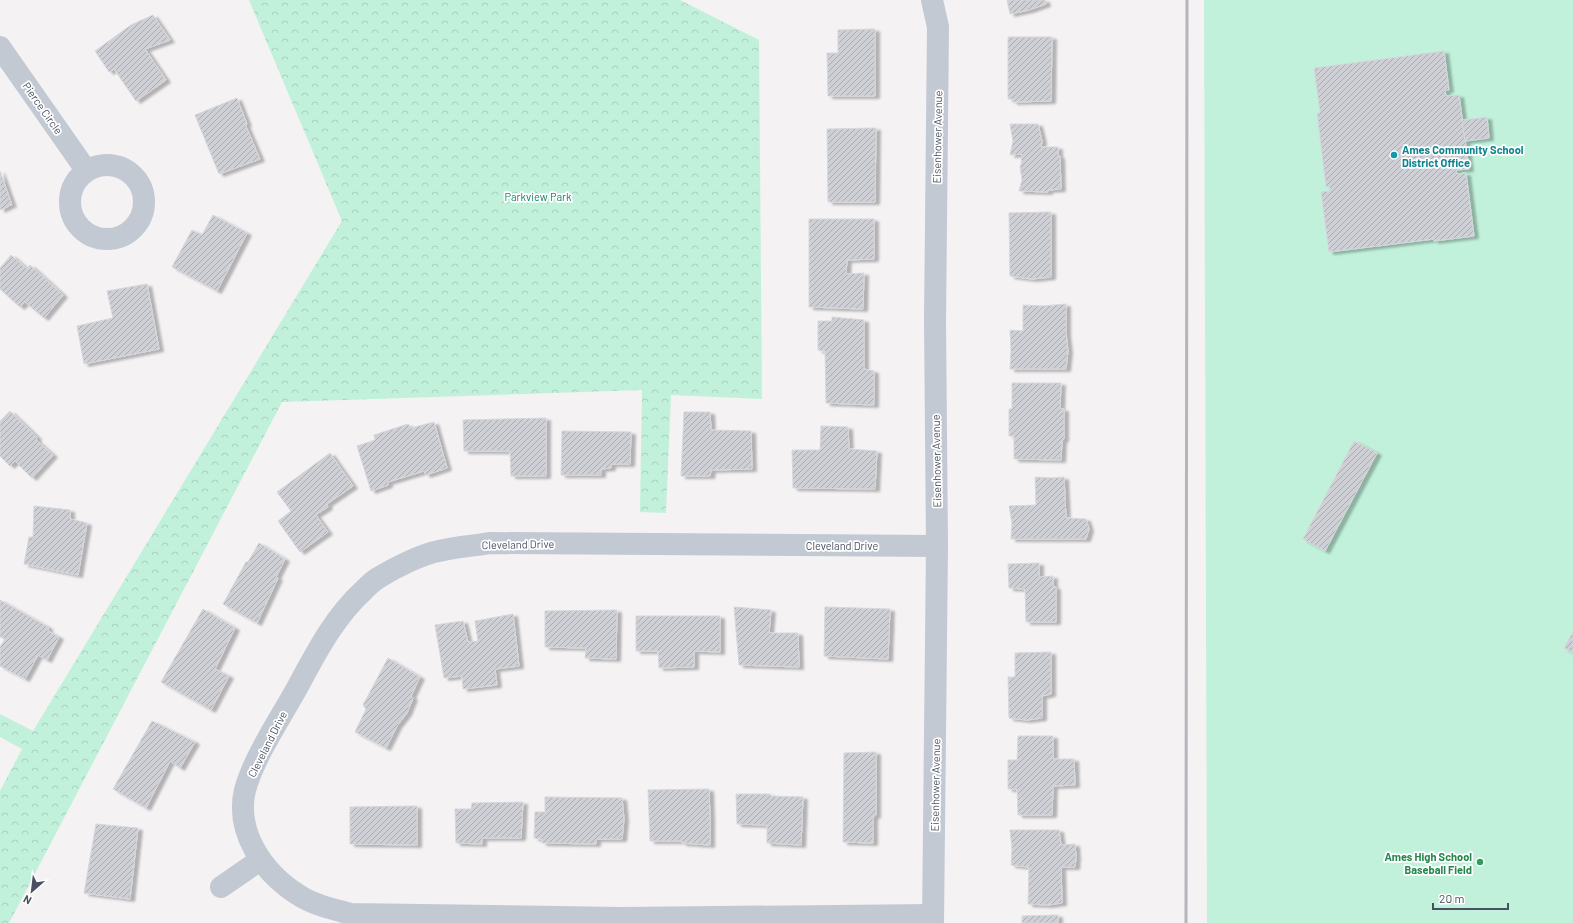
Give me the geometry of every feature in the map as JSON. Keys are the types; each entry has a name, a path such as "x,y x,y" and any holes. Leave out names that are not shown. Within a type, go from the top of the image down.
{"street":[{"name":"Eisenhower Avenue","path":"932,0 938,27 935,321 937,546 933,919"},
{"name":"Pierce Circle","path":"0,46 86,170"},
{"name":"Cleveland Drive","path":"933,919 621,918 351,914 322,906 298,895 275,877 260,860 249,839 243,814 245,792 253,767 326,634 353,600 377,578 404,564 438,551 490,543 937,546"},
{"path":"221,887 260,860"}],"green space":[{"name":"Parkview Park","path":"249,0 680,0 759,40 762,399 671,395 666,513 640,512 642,390 282,402 9,923 0,923 0,791 22,749 0,737 0,714 33,731 342,221"},
{"path":"1204,0 1573,0 1573,923 1207,923"}],"building":[{"path":"1007,0 1045,0 1046,4 1029,10 1010,14"},
{"path":"153,15 170,40 145,49 166,80 136,101 114,69 109,72 95,51 131,25"},
{"path":"875,29 875,96 828,96 827,53 838,53 838,30"},
{"path":"1008,37 1052,37 1051,101 1013,102 1012,99 1008,99"},
{"name":"Ames Community School District Office","path":"1444,51 1449,90 1445,90 1446,96 1459,95 1469,169 1456,170 1457,174 1466,173 1474,236 1434,241 1434,239 1329,252 1321,192 1330,191 1329,186 1326,187 1317,113 1320,113 1314,68"},
{"path":"237,98 247,124 245,124 260,159 219,174 195,115"},
{"path":"1487,117 1489,138 1465,141 1462,120"},
{"path":"1010,124 1038,124 1042,141 1041,147 1058,147 1058,156 1060,156 1061,189 1048,190 1048,192 1019,191 1022,180 1020,166 1022,154 1010,155 1013,141"},
{"path":"876,128 875,202 828,202 827,129"},
{"path":"0,171 12,205 8,205 9,206 0,210"},
{"path":"1051,212 1051,277 1032,279 1010,276 1009,213"},
{"path":"213,215 247,233 217,291 172,267 192,230 202,235"},
{"path":"809,219 874,219 874,259 847,260 846,274 864,273 863,309 809,307"},
{"path":"11,255 27,269 30,265 63,295 44,318 25,302 20,307 0,289 0,268"},
{"path":"147,284 159,349 84,364 77,326 113,318 107,291"},
{"path":"1066,304 1066,333 1068,351 1066,369 1010,369 1010,330 1023,331 1023,305 1043,306"},
{"path":"832,317 864,320 864,369 874,371 874,405 826,403 825,351 818,350 818,321 832,321"},
{"path":"1012,383 1061,383 1060,409 1064,409 1064,439 1062,440 1061,460 1014,459 1014,436 1009,436 1009,409 1012,409"},
{"path":"10,411 37,437 36,440 53,455 32,478 15,461 10,466 0,456 0,421"},
{"path":"684,412 710,412 711,430 751,431 752,469 711,470 710,476 681,476"},
{"path":"546,418 546,476 511,476 510,451 464,451 463,420"},
{"path":"434,422 447,468 426,475 424,471 388,482 388,485 371,491 357,446 375,440 374,435 408,424 411,428"},
{"path":"821,426 848,427 849,449 877,451 875,489 793,488 792,450 820,450"},
{"path":"562,431 631,432 630,464 611,464 611,468 601,469 601,475 561,475"},
{"path":"1354,441 1377,453 1325,551 1303,539"},
{"path":"330,453 353,486 327,504 328,507 315,514 328,532 300,552 278,521 291,511 277,492"},
{"path":"1035,477 1064,477 1066,518 1086,519 1089,529 1086,539 1011,539 1012,523 1009,506 1036,505"},
{"path":"34,506 70,510 70,519 87,523 78,575 24,564 29,537 33,537"},
{"path":"259,543 285,559 276,577 278,578 257,623 223,604 246,562 248,562"},
{"path":"1039,563 1039,577 1053,576 1053,587 1056,587 1056,622 1026,622 1025,589 1009,588 1008,564"},
{"path":"0,600 48,627 48,631 59,637 47,660 38,655 25,679 0,666 0,647 5,639 0,637"},
{"path":"734,607 771,610 769,633 798,633 799,667 739,665"},
{"path":"825,607 890,609 888,659 824,656"},
{"path":"203,609 235,628 215,669 229,676 211,710 161,682"},
{"path":"617,610 616,659 585,658 586,648 545,647 545,611"},
{"path":"513,614 519,666 495,669 497,685 463,689 462,676 444,678 435,625 463,621 468,642 478,641 475,621"},
{"path":"636,616 720,616 720,652 694,651 694,667 659,668 658,651 636,651"},
{"path":"1573,632 1573,653 1564,648"},
{"path":"1051,652 1051,694 1042,696 1042,718 1027,720 1009,718 1008,677 1015,677 1015,653"},
{"path":"388,658 420,677 411,696 413,698 407,713 397,726 386,748 355,732 366,709 363,705"},
{"path":"152,721 195,742 180,768 170,761 146,808 113,789"},
{"path":"1018,736 1053,736 1053,759 1074,759 1075,785 1053,786 1052,815 1018,815 1017,789 1008,789 1008,760 1017,760"},
{"path":"876,752 876,815 873,817 873,843 843,842 844,753"},
{"path":"709,789 710,845 682,843 682,841 650,841 648,790"},
{"path":"736,794 770,794 771,796 803,797 801,845 767,843 767,825 737,824"},
{"path":"545,797 622,798 624,819 622,839 596,839 596,844 542,843 542,839 534,838 535,812 545,812"},
{"path":"523,802 521,838 482,838 482,844 456,843 455,809 471,809 472,803"},
{"path":"417,806 417,845 350,844 350,807"},
{"path":"96,824 138,828 130,899 84,893"},
{"path":"1010,830 1059,830 1061,845 1075,844 1075,867 1061,867 1062,903 1048,905 1028,904 1029,867 1011,865 1012,849"},
{"path":"1058,915 1058,923 1022,923 1022,916"}],"railway":[{"path":"1186,923 1187,0"}],"place":[{"name":"Ames Community School District Office","path":"1394,155"},
{"name":"Ames High School Baseball Field","path":"1480,862"}]}
